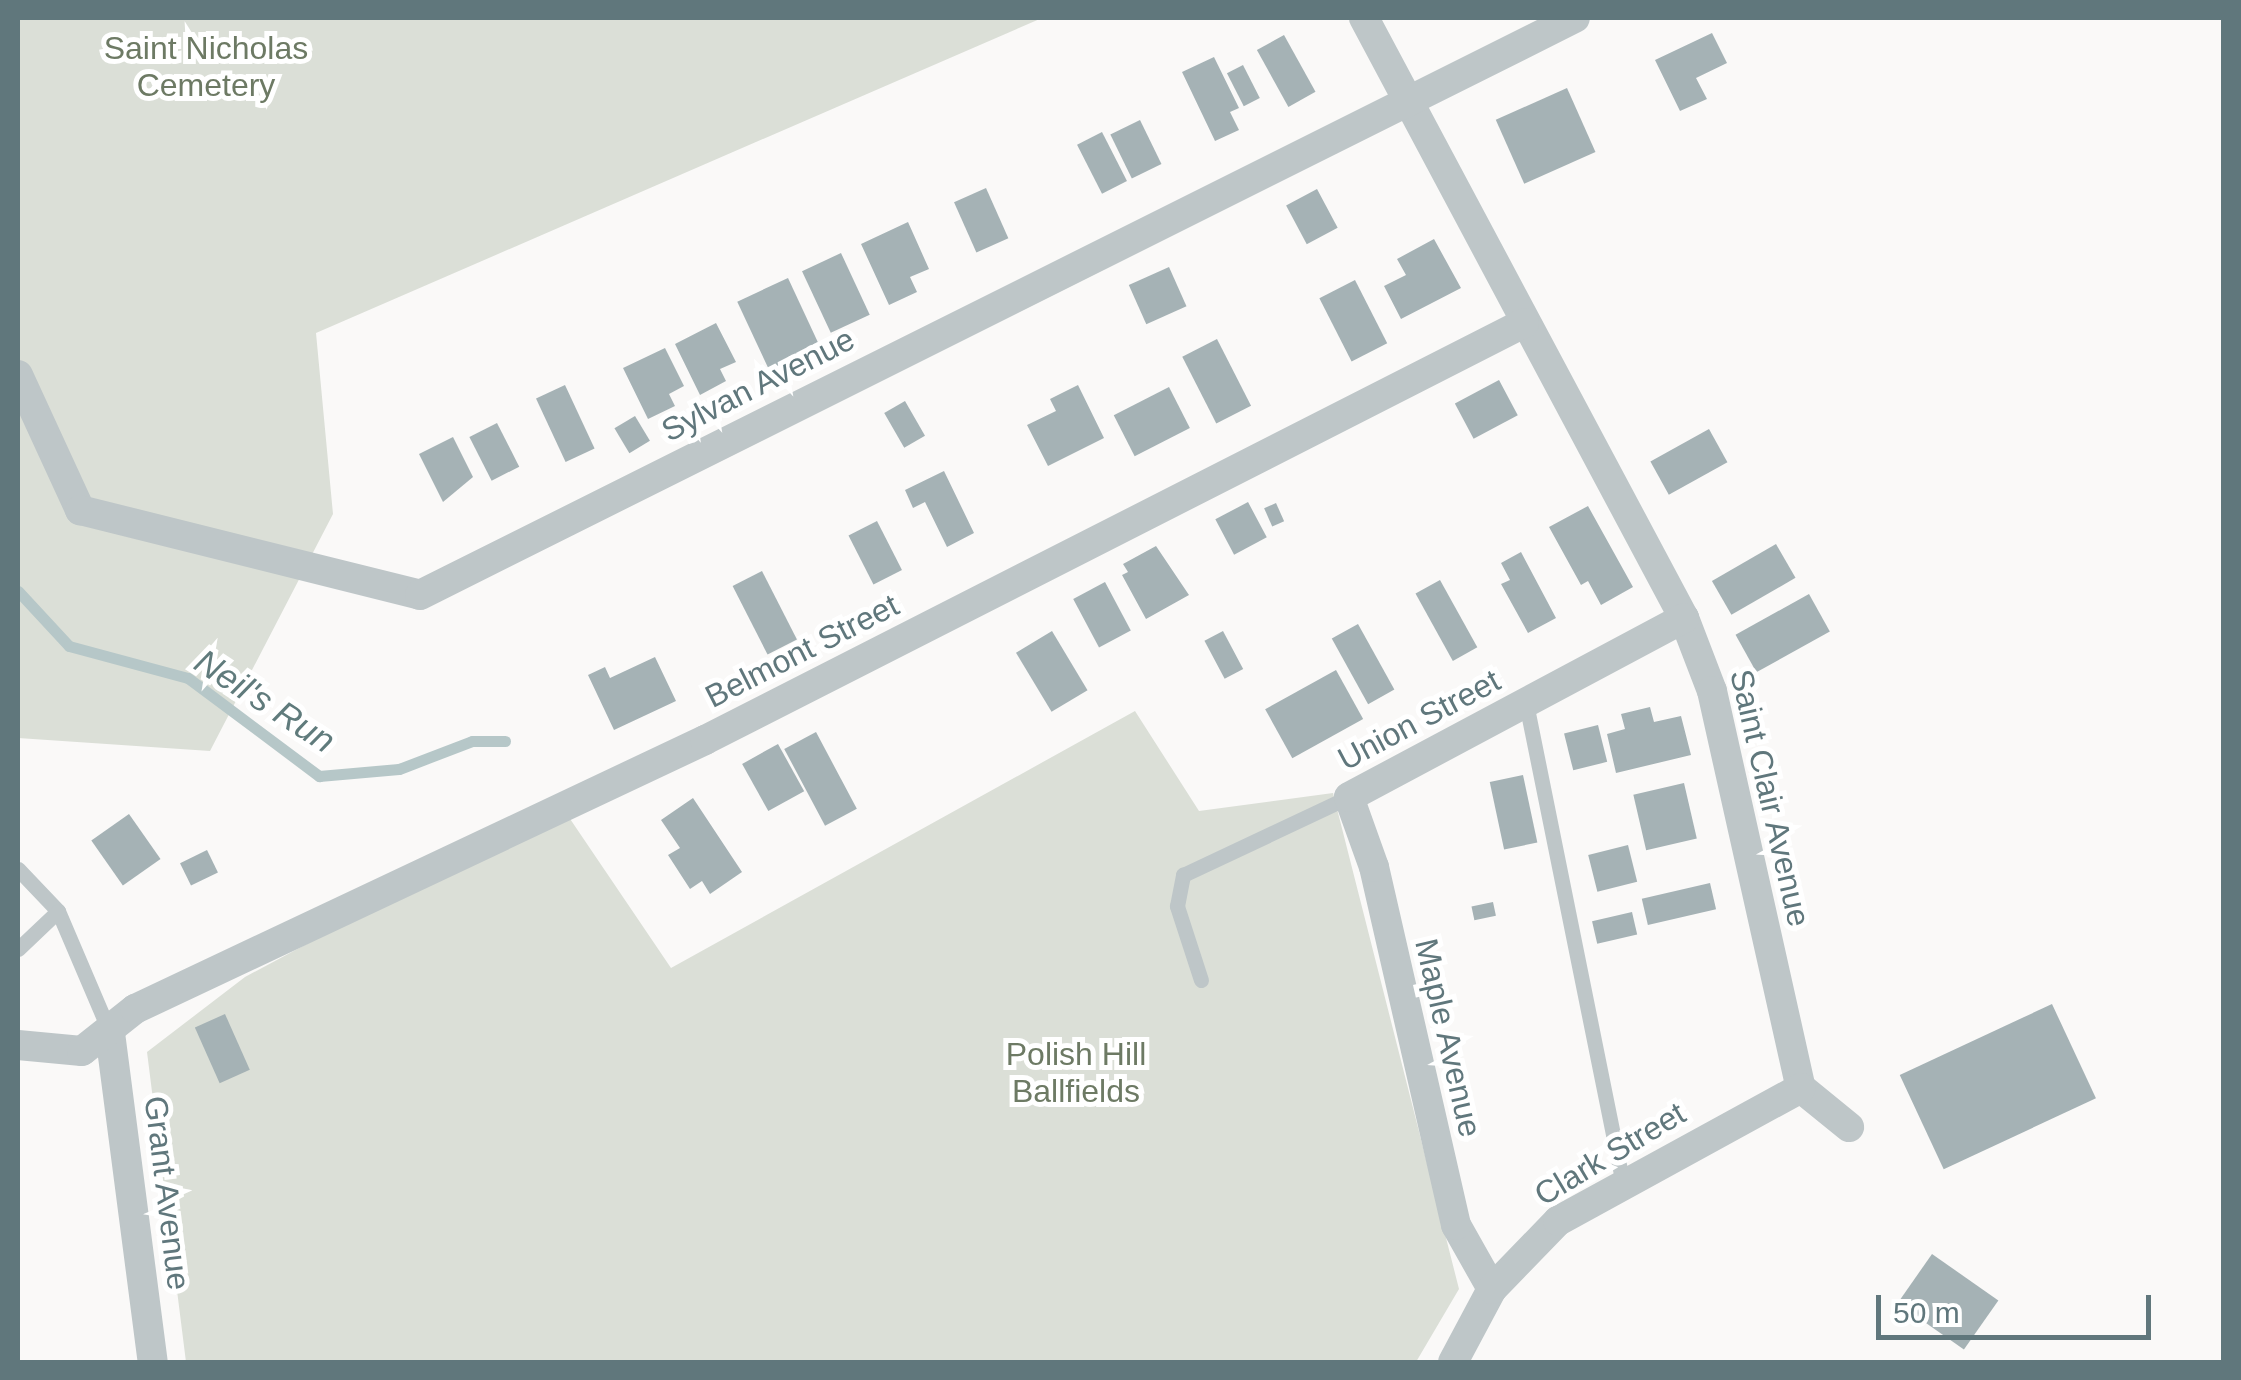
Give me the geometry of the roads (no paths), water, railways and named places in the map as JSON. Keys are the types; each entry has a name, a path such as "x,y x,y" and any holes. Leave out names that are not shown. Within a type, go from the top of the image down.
{"street":[{"name":"Saint Clair Avenue","path":"1364,18 1684,618 1712,691 1801,1088"},
{"name":"Sylvan Avenue","path":"18,375 80,510 420,595 1405,99 1575,18"},
{"name":"Belmont Street","path":"110,1034 135,1009 720,732 1524,323"},
{"name":"Union Street","path":"1349,797 1684,618"},
{"name":"Maple Avenue","path":"1349,797 1374,867 1456,1225 1492,1289"},
{"path":"18,1044 82,1051 110,1034"},
{"name":"Grant Avenue","path":"110,1034 153,1362"},
{"path":"1801,1088 1849,1126"},
{"name":"Clark Street","path":"1453,1362 1492,1289 1558,1221 1622,1181 1801,1088"}],"lane":[{"path":"1526,703 1622,1181"},
{"name":"Union Street","path":"1201,980 1177,906 1183,875 1349,797"},
{"path":"18,868 58,911 110,1034"},
{"path":"18,949 58,911"}],"waterway":[{"name":"Neil's Run","path":"18,591 69,646 188,678 319,776 399,769 472,741 505,741"}],"park label":[{"name":"Saint Nicholas Cemetery","path":"206,68"},
{"name":"Polish Hill Ballfields","path":"1076,1074"}]}
